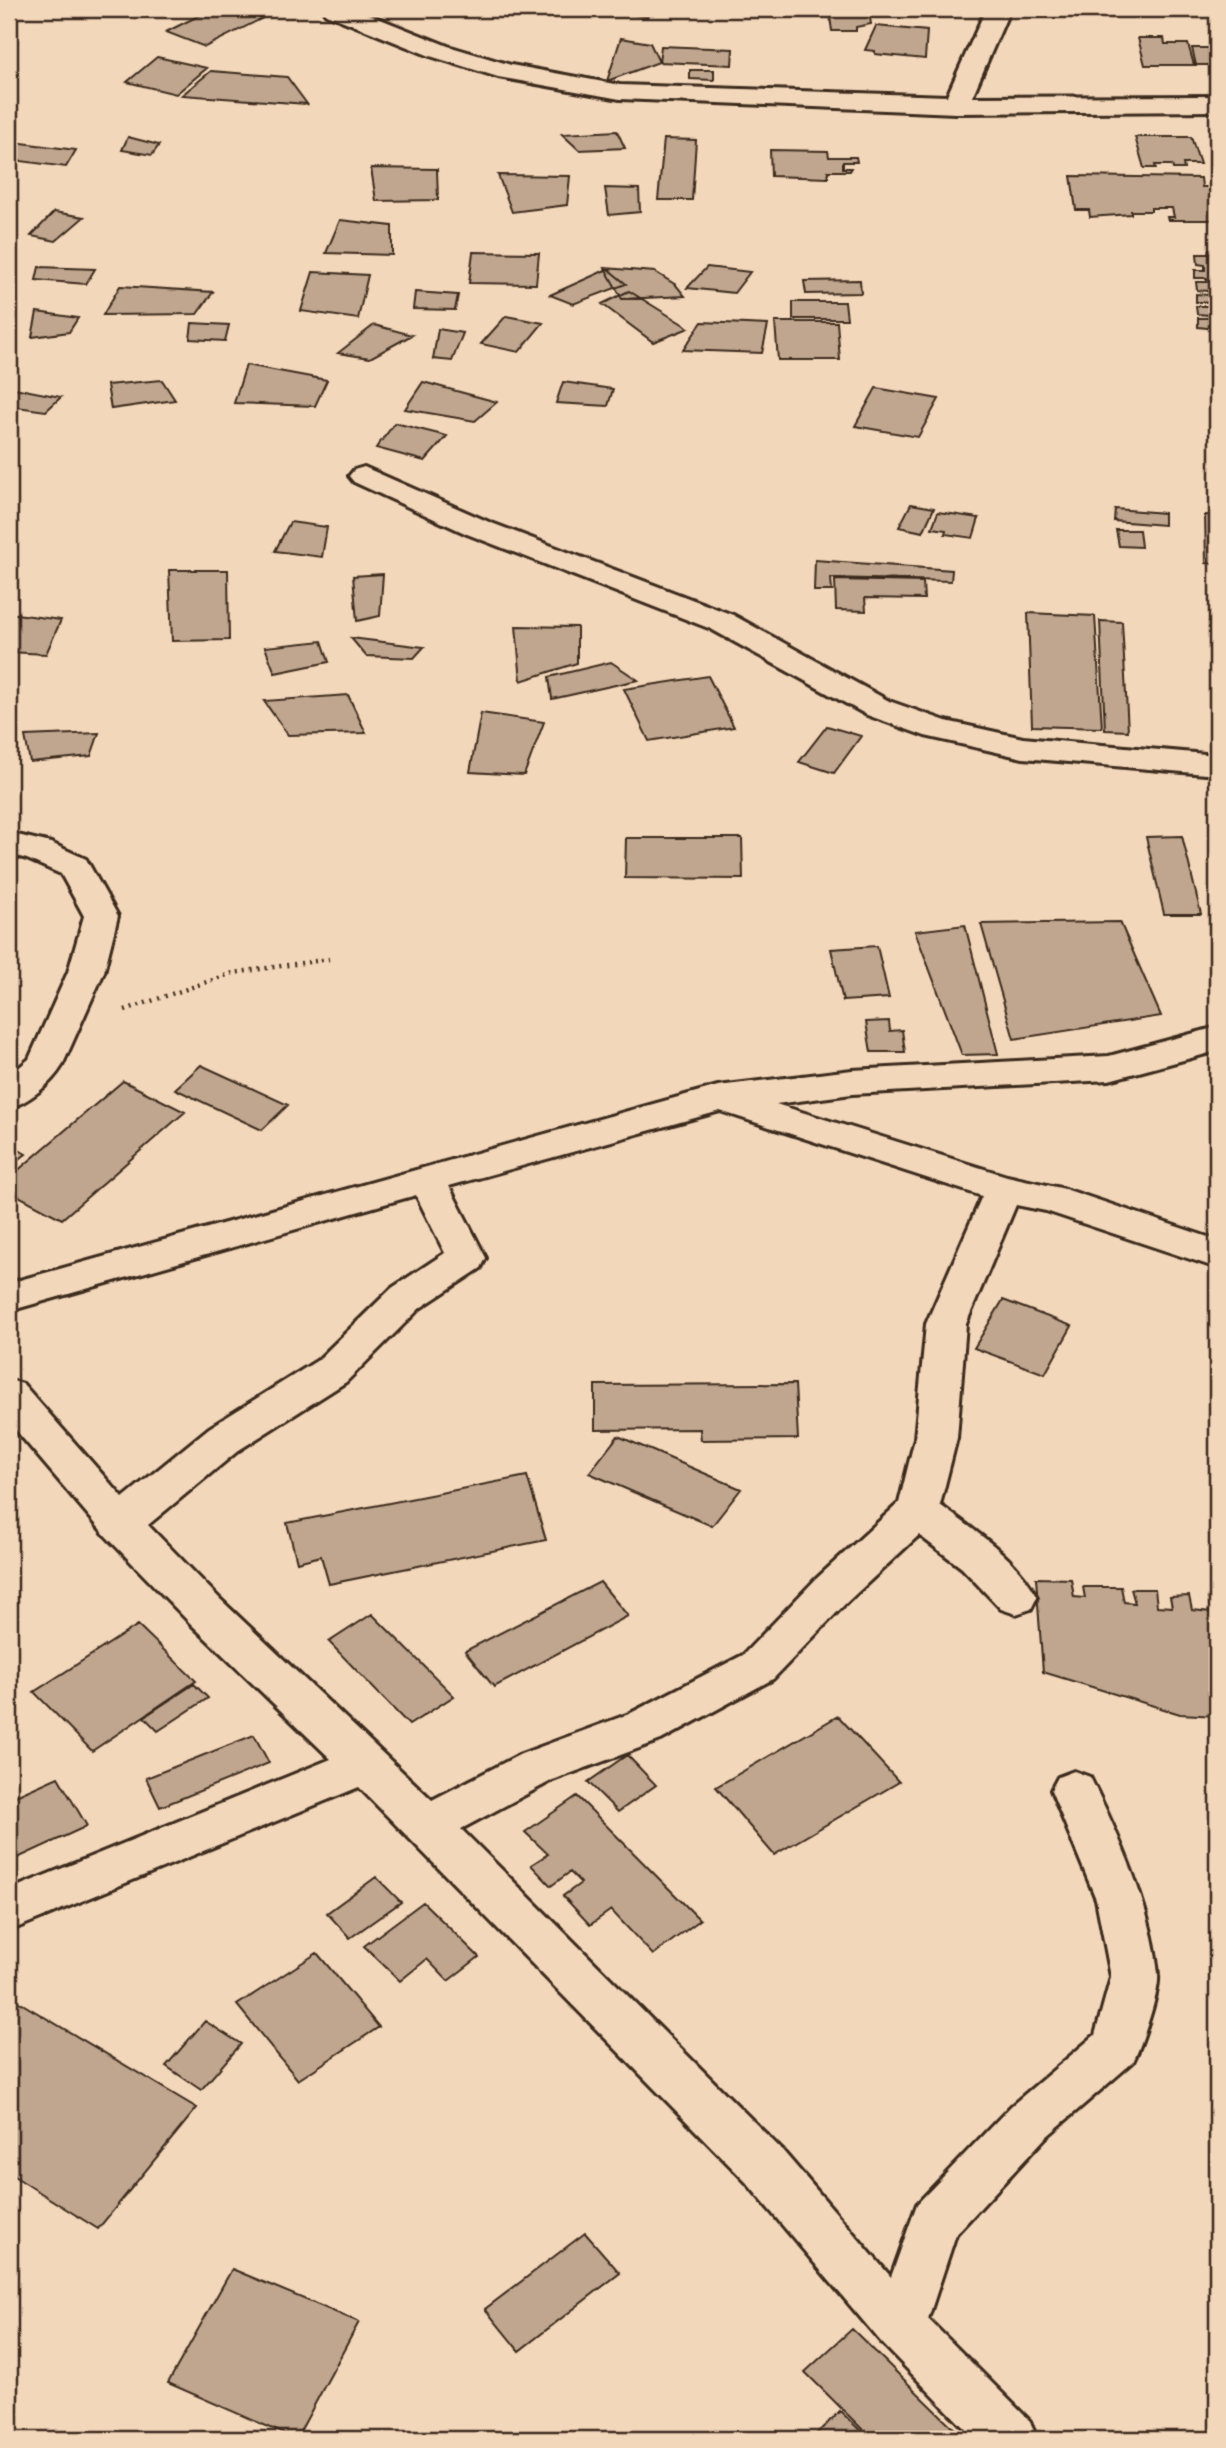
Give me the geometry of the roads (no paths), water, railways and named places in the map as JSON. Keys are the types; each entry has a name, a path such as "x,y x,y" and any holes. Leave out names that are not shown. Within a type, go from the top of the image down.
{"street":[{"path":"334,9 439,51 507,72 620,92 956,105 1217,104"},
{"path":"956,105 998,9"},
{"path":"364,476 478,528 722,622 878,708 937,729 1023,748 1217,765"},
{"path":"9,843 40,851 74,867 102,916 86,972 44,1066 9,1096"},
{"path":"9,1297 718,1099 852,1082 1109,1068 1217,1039"},
{"path":"718,1099 1004,1189 1051,1198 1217,1254"},
{"path":"121,1524 224,1439 332,1371 406,1298 467,1258 427,1180"},
{"path":"425,1826 537,1767 645,1727 758,1667 830,1592 918,1510 936,1438 946,1324 1004,1189"},
{"path":"9,1395 121,1524 205,1611 366,1763 425,1826 764,2165 901,2326 1012,2439"},
{"path":"918,1510 977,1556 1016,1597"},
{"path":"9,1911 366,1763"},
{"path":"901,2326 935,2221 1028,2122 1116,2047 1135,1978 1119,1899 1074,1790"}]}
